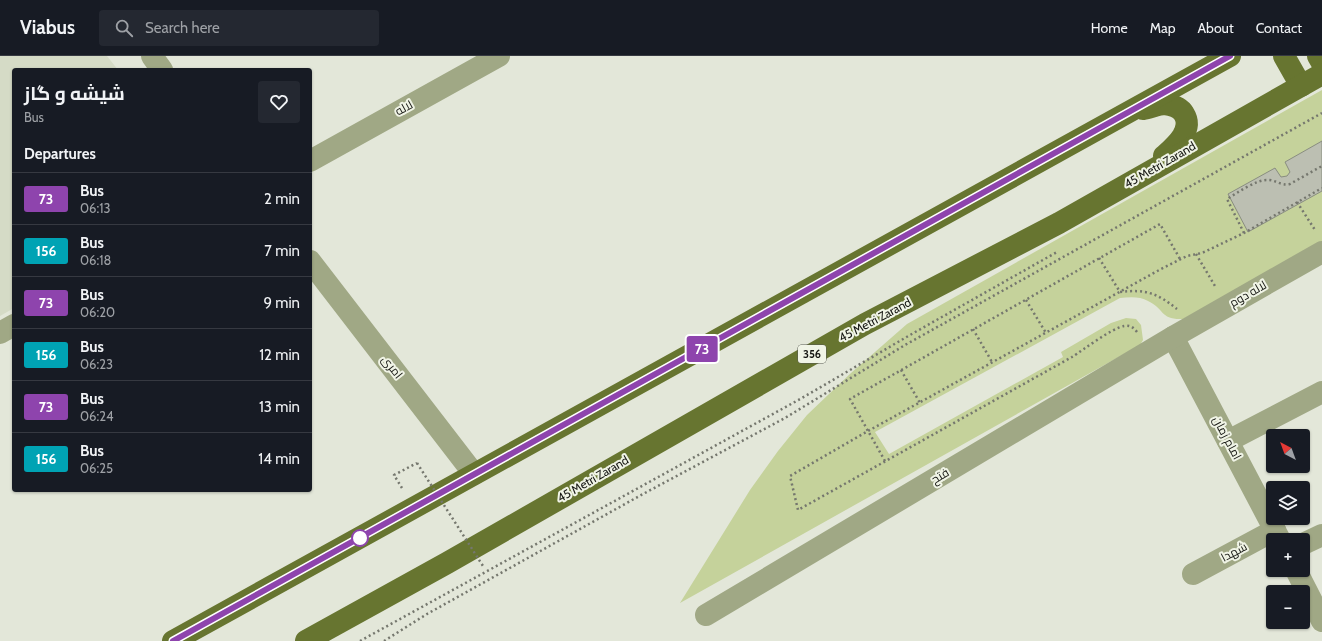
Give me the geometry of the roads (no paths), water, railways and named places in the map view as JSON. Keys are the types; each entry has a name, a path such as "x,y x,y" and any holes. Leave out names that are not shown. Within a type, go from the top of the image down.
{"main road":[{"path":"173,641 1230,56"},
{"path":"1284,56 1300,86"},
{"path":"1318,56 1322,63"},
{"name":"45 Metri Zarand","path":"306,641 454,559 865,324 1060,223 1322,74"},
{"path":"1128,113 1164,104 1180,109 1187,120 1187,124 1179,142 1142,175"}],"street":[{"path":"152,56 161,68"},
{"name":"لاله","path":"312,160 472,63 499,56"},
{"name":"لاله دوم","path":"1174,337 1319,242"},
{"name":"امری","path":"312,264 474,474"},
{"path":"0,333 12,326"},
{"name":"فتح","path":"706,615 1174,337"},
{"name":"امام زمان","path":"1174,337 1276,533"},
{"path":"1228,441 1322,392"},
{"path":"1310,541 1322,535"},
{"name":"شهدا","path":"1193,574 1266,540"},
{"path":"1300,577 1322,621"}]}
